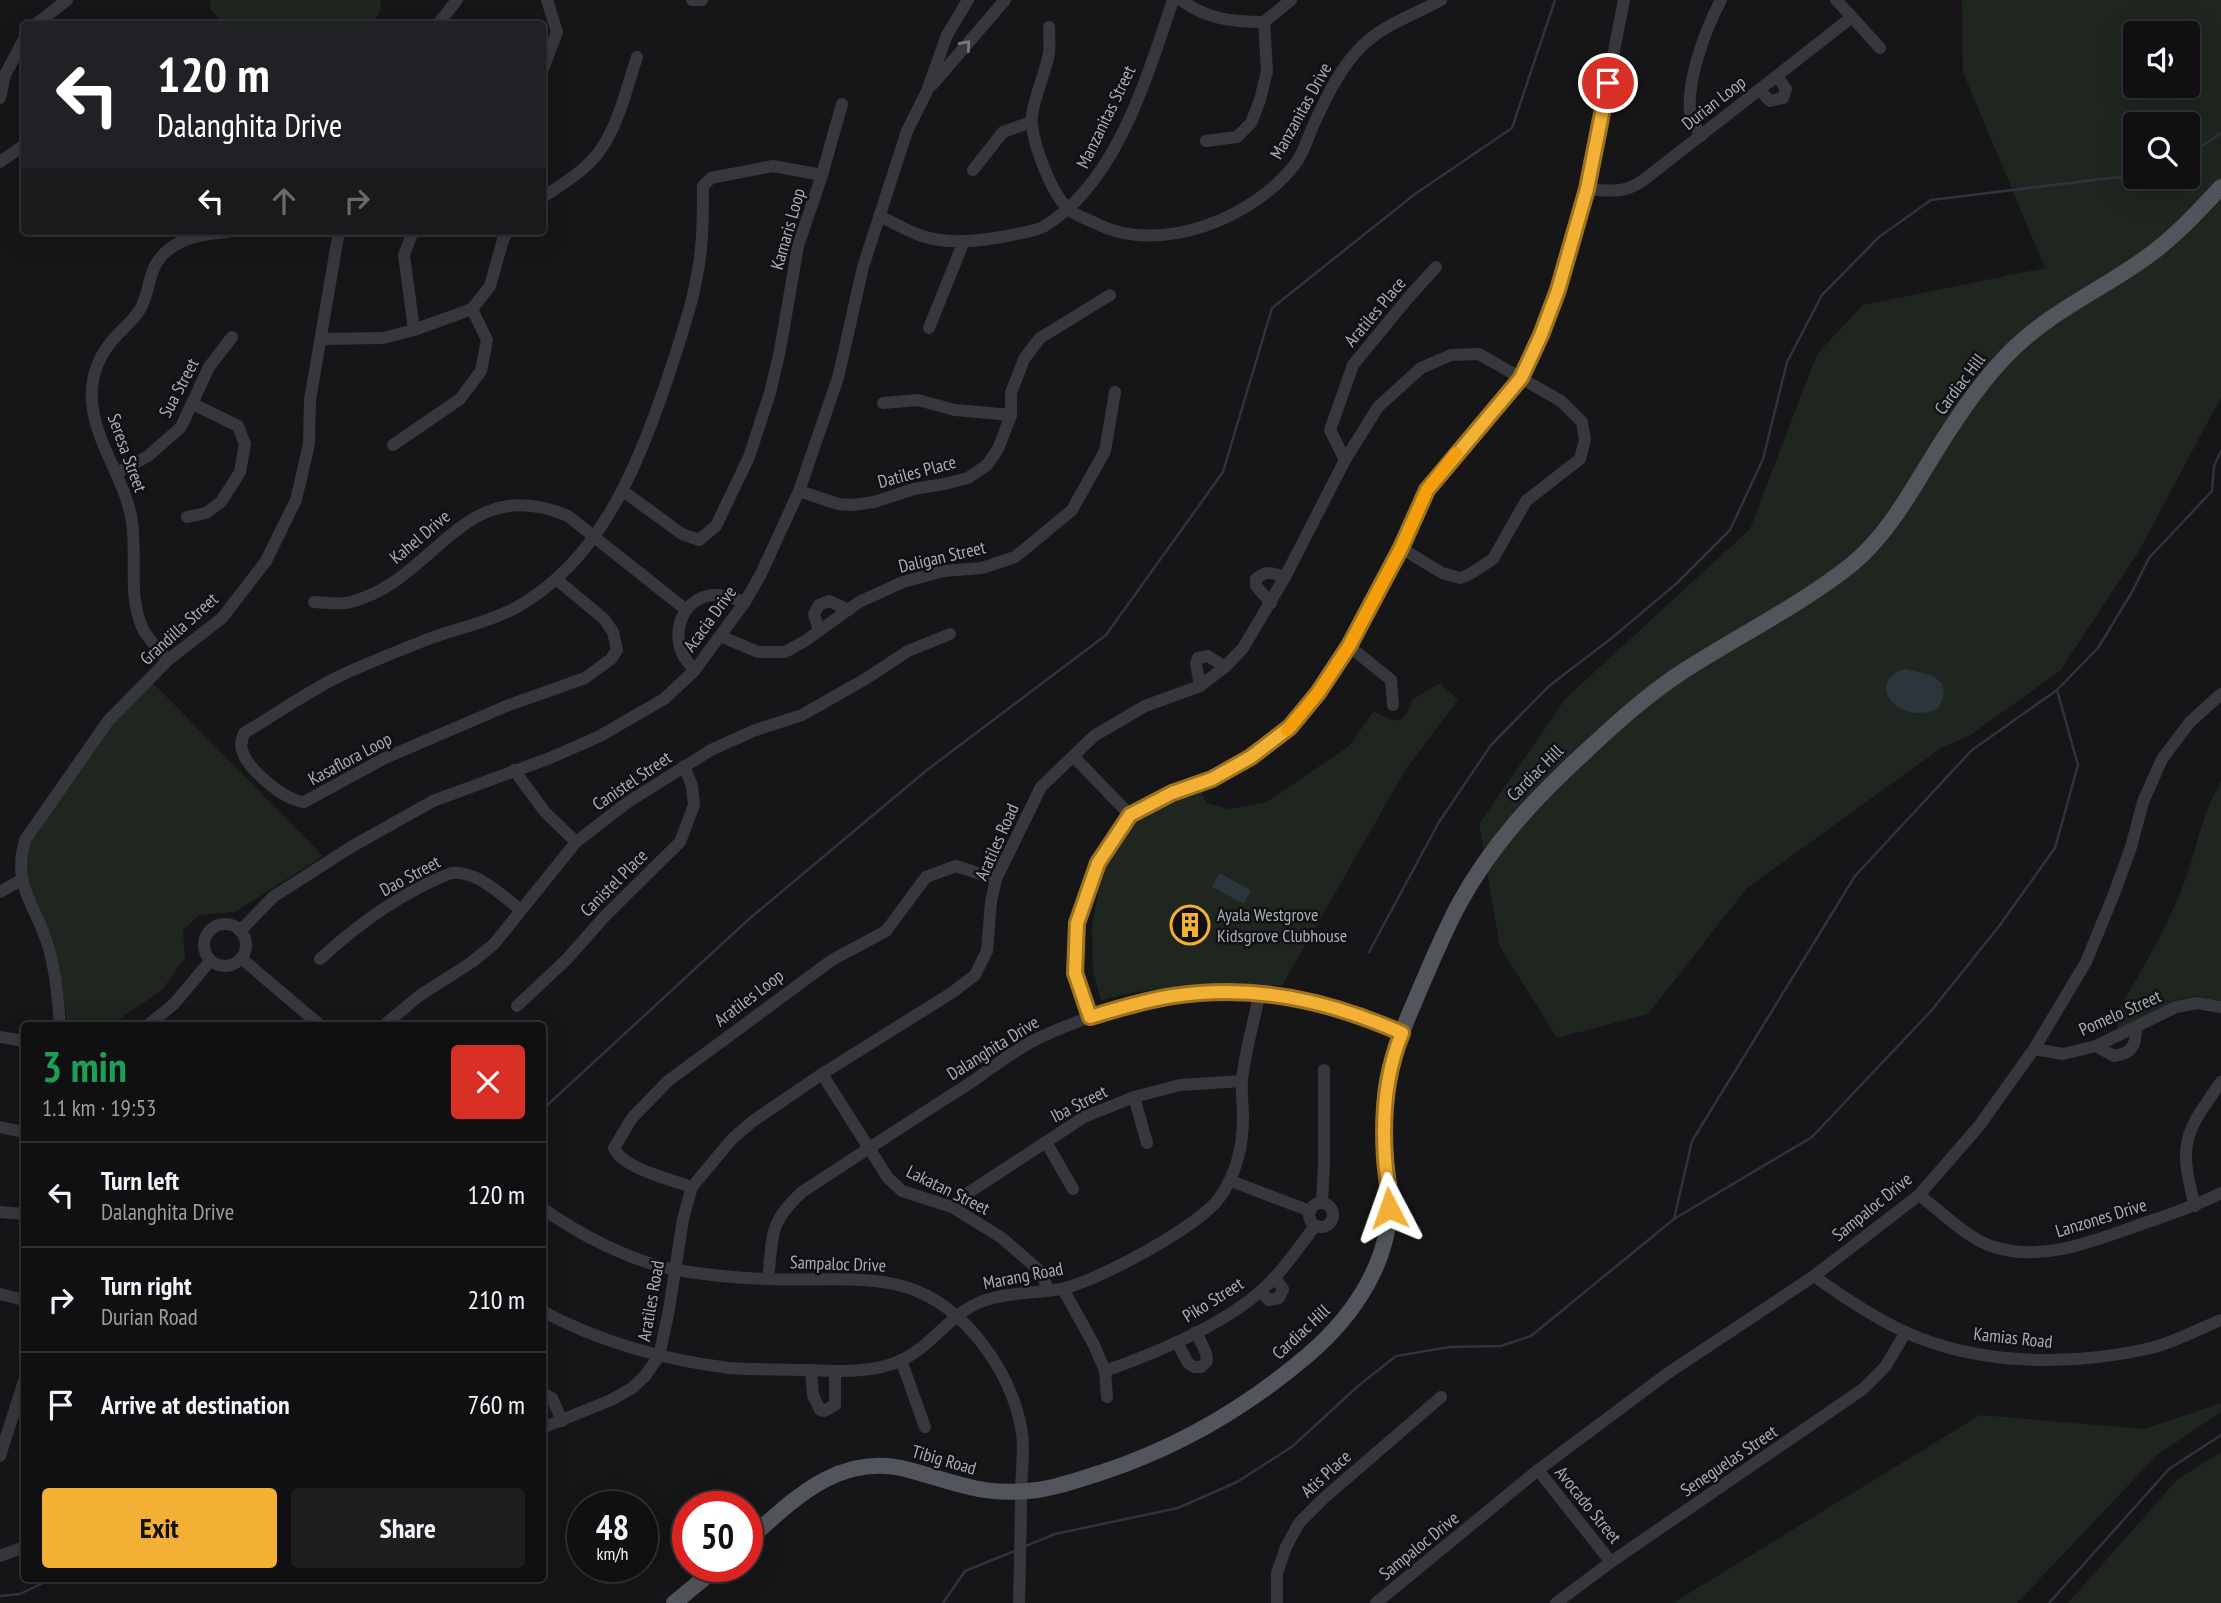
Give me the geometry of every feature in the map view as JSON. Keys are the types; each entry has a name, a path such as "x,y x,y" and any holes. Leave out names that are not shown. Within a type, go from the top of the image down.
{"main road":[{"name":"Cardiac Hill","path":"1070,1482 1132,1462 1227,1414 1272,1385 1312,1352 1337,1329 1358,1303 1379,1259 1389,1222 1390,1194 1383,1127 1385,1092 1391,1059 1433,956 1460,901 1489,855 1536,797 1640,703 1682,673 1802,602 1856,561 1882,535 1973,394 2023,339 2066,306 2146,258 2182,228 2221,187"},
{"name":"Tibig Road","path":"763,1527 810,1487 828,1477 856,1469 886,1466 904,1468 973,1490 998,1492 1038,1490 1070,1482"},
{"path":"674,1603 700,1582"}],"street":[{"path":"40,21 67,0"},
{"path":"440,21 457,0"},
{"path":"546,61 557,32 547,0"},
{"path":"692,0 702,0"},
{"name":"Acacia Drive","path":"240,931 273,897 351,846 433,800 550,758 600,736 664,699 694,671 745,602 761,574 799,491 838,378 863,267 907,131 928,91 947,35 968,0"},
{"name":"Acacia Drive","path":"928,91 1005,0"},
{"name":"Manzanitas Street","path":"879,216 923,237 964,241 990,239 1041,228 1068,209 1096,180 1139,98 1174,0"},
{"path":"1181,0 1196,12 1224,20 1264,22 1291,0"},
{"name":"Manzanitas Drive","path":"1068,209 1103,228 1123,234 1163,237 1200,229 1239,211 1278,183 1299,159 1333,83 1362,46 1393,22 1441,0"},
{"path":"1090,1017 1075,973 1077,923 1098,863 1130,815 1172,793 1212,779 1251,757 1290,727 1318,693 1349,646 1401,548 1427,490 1521,378 1551,313 1587,189 1624,0"},
{"path":"1701,136 1689,113 1692,83 1703,41 1721,0"},
{"path":"1836,0 1880,48"},
{"name":"Durian Loop","path":"1587,189 1631,189 1852,17"},
{"path":"1206,141 1237,137 1251,123 1261,100 1267,71 1264,22"},
{"path":"1049,27 1049,52 1031,122 1035,144 1051,181 1068,209"},
{"path":"0,98 5,75 21,45"},
{"path":"546,195 589,164 602,149 618,115 637,57"},
{"path":"1759,90 1770,101 1783,98 1784,85 1777,76"},
{"path":"822,175 842,104"},
{"path":"973,170 1003,132 1031,122"},
{"path":"0,162 21,147"},
{"name":"Kamaris Loop","path":"595,535 623,491 655,414 686,322 697,279 703,232 703,186 711,178 773,166 822,175 798,246 770,393 749,457 716,526 699,540 682,534 623,491"},
{"name":"Seresa Street","path":"168,660 142,629 135,599 132,520 117,473 99,432 92,405 92,390 96,368 105,349 141,309 156,263 168,249 202,235"},
{"name":"Grandilla Street","path":"60,1022 55,977 48,946 21,880 20,857 25,840 108,721 168,660 222,618 265,561 296,500 309,444 310,400 338,235"},
{"path":"412,235 404,255 414,330"},
{"path":"321,338 383,338 472,309 489,286 506,235"},
{"path":"929,328 964,241"},
{"name":"Aratiles Place","path":"1345,460 1330,430 1353,365 1436,267"},
{"name":"Datiles Place","path":"799,491 838,504 853,505 968,478 987,464 998,449 1011,415 1011,393 1024,359 1040,338 1110,295"},
{"path":"393,444 460,399 481,371 487,340 472,309"},
{"name":"Sua Street","path":"117,473 148,456 181,427 209,367 232,337"},
{"name":"Aratiles Road","path":"546,1427 611,1400 632,1388 646,1376 659,1356 683,1219 692,1188 732,1139 753,1121 822,1074 953,992 975,975 987,951 991,902 996,879 1041,786 1094,736 1145,706 1200,686 1225,667 1243,648 1285,577 1345,460 1378,407 1421,368 1451,355 1479,354 1561,401 1582,422 1585,440 1580,459 1526,501 1493,559 1460,578 1442,573 1401,548"},
{"name":"Daligan Street","path":"720,636 758,652 785,652 849,610 903,582 944,571 982,568 1015,557 1072,510 1105,451 1115,392"},
{"path":"883,403 918,400 955,411 1011,415"},
{"path":"187,517 205,513 221,502 240,472 245,444 238,426 193,404"},
{"name":"Kahel Drive","path":"314,602 351,602 380,590 425,559 454,530 469,520 486,511 507,505 528,504 550,508 568,516 685,609"},
{"name":"Kasaflora Loop","path":"556,579 604,619 613,632 617,650 611,659 585,678 509,705 385,758 304,802 294,801 276,790 247,760 240,747 244,733 342,675 517,607 564,573 595,535"},
{"path":"1270,603 1256,586 1256,579 1262,573 1270,572 1285,577"},
{"path":"694,671 682,653 678,636 679,622 685,609 711,595 745,602"},
{"path":"819,631 814,614 819,605 829,601 849,610"},
{"name":"Canistel Street","path":"388,1022 419,996 487,950 576,842 628,802 711,750 753,731 813,710 908,651 950,634"},
{"path":"1349,646 1391,680 1393,705"},
{"path":"1200,686 1196,664 1200,657 1208,656 1225,667"},
{"name":"Sampaloc Drive","path":"1376,1603 1538,1470 1668,1373 1814,1276 1919,1195 1979,1126 2034,1049 2086,962 2131,847 2143,802 2162,759 2190,722 2221,694"},
{"path":"1074,757 1130,815"},
{"name":"Canistel Place","path":"516,1006 567,959 613,908 680,842 694,805 692,786 684,766"},
{"path":"514,770 545,812 576,842"},
{"name":"Aratiles Loop","path":"692,1188 630,1164 617,1157 614,1148 617,1140 645,1104 668,1080 832,960 886,931 926,877 956,866 996,879"},
{"name":"Dao Street","path":"320,959 345,936 388,906 451,873 471,875 521,910"},
{"path":"0,892 21,880"},
{"path":"229,925 240,931 246,943 241,958 228,966 210,961 203,946 212,928 229,925"},
{"path":"241,958 316,1022"},
{"path":"152,1022 174,1004 210,961"},
{"name":"Dalanghita Drive","path":"768,1279 774,1227 784,1209 803,1192 1040,1037 1090,1017 1172,996 1225,991 1260,992 1300,998 1339,1009 1402,1033"},
{"name":"Marang Road","path":"546,1313 592,1333 659,1356 730,1368 835,1372 879,1367 901,1360 918,1351 972,1304 994,1297 1063,1289 1106,1272 1196,1220 1218,1201 1231,1181 1239,1153 1243,1121 1242,1081 1260,992"},
{"name":"Pomelo Street","path":"2034,1049 2063,1054 2096,1046 2114,1056 2126,1053 2134,1046 2136,1027 2176,1007 2197,1003 2221,1007"},
{"path":"0,1037 21,1040"},
{"path":"1322,1203 1324,1070"},
{"name":"Lakatan Street","path":"822,1074 868,1149 888,1178 902,1192 952,1207 1002,1238 1026,1256 1041,1272 1048,1290"},
{"name":"Iba Street","path":"952,1207 968,1193 1084,1117 1134,1097 1180,1085 1242,1081"},
{"path":"2195,1206 2186,1173 2184,1153 2190,1130 2221,1082"},
{"path":"1134,1097 1147,1143"},
{"path":"0,1127 21,1131"},
{"path":"1046,1142 1073,1189"},
{"path":"1231,1181 1310,1211"},
{"name":"Lanzones Drive","path":"1919,1195 1972,1236 1992,1246 2016,1252 2049,1252 2089,1243 2195,1206 2221,1193"},
{"path":"1322,1203 1330,1207 1333,1219 1323,1227 1315,1226 1311,1221 1310,1211 1315,1205 1322,1203"},
{"name":"Sampaloc Drive","path":"546,1211 624,1253 675,1269 768,1279 856,1278 895,1284 921,1293 957,1315 997,1363 1014,1398 1022,1431 1019,1603"},
{"path":"0,1212 21,1214"},
{"name":"Piko Street","path":"1105,1371 1177,1342 1260,1292 1275,1278 1315,1226"},
{"name":"Kamias Road","path":"1814,1276 1844,1298 1906,1332 1953,1348 2011,1358 2060,1360 2154,1347 2221,1321"},
{"path":"1063,1289 1105,1371 1107,1397"},
{"path":"0,1294 21,1299"},
{"path":"1177,1342 1188,1363 1201,1367 1207,1361 1206,1353 1196,1332"},
{"name":"Seneguelas Street","path":"1556,1603 1611,1562 1863,1389 1885,1367 1906,1332"},
{"path":"901,1360 925,1427"},
{"path":"811,1370 816,1405 824,1411 835,1405 835,1372"},
{"path":"0,1456 21,1390"},
{"path":"546,1396 552,1398 562,1421"},
{"name":"Atis Place","path":"1277,1603 1277,1573 1286,1547 1299,1523 1324,1498 1441,1397"},
{"name":"Avocado Street","path":"1538,1470 1611,1562"},
{"path":"0,1556 21,1548"}],"shaded area":[{"path":"210,0 381,0 380,12 373,21 222,21 211,10"},
{"path":"1962,0 2221,0 2221,397 2139,551 2060,671 1969,736 1941,748 1747,888 1648,1014 1557,1038 1500,947 1479,824 1566,698 1750,529 1817,354 1863,305 2045,268 1963,72"},
{"path":"1905,669 1931,675 1942,683 1944,694 1939,708 1925,713 1911,712 1891,701 1887,683 1893,675"},
{"path":"152,682 323,856 235,912 200,915 183,930 185,958 161,991 114,1022 67,1022 54,942 23,880 28,840 110,724"},
{"path":"1440,683 1458,700 1406,769 1282,986 1191,986 1101,1000 1093,972 1092,925 1103,868 1134,820 1200,788 1206,803 1229,809 1267,802 1349,746 1374,711 1398,720 1406,715 1412,700"},
{"path":"2221,782 2221,1001 2198,996 2175,1000 2118,1030 2115,1016 2171,914 2186,878 2209,804"},
{"path":"1219,873 1251,890 1244,904 1212,887"},
{"path":"2221,1403 2221,1412 2157,1455 2017,1603 1673,1603 1980,1415 2144,1429"},
{"path":"2221,1452 2221,1603 2068,1603 2178,1479"}],"waterway":[{"path":"546,1106 749,919 927,770 1106,635 1223,472 1272,308 1415,194 1512,128 1555,0"},
{"path":"2200,147 2221,133"},
{"path":"1369,952 1439,822 1491,745 1549,686 1677,583 1730,530 1763,459 1787,362 1822,295 1879,237 1931,200 2123,176"},
{"path":"1674,1219 1692,1141 1855,876 1972,750 2057,690 2098,648 2149,558 2212,491 2214,466 2221,451"},
{"path":"1026,1546 1055,1534 1178,1508 1237,1482 1293,1446 1358,1386 1396,1356 1450,1347 1501,1346 1531,1336 1674,1219 1812,1137 1931,1011 2000,925 2055,848 2078,765 2057,690"},
{"path":"2049,1603 2169,1469 2221,1435"},
{"path":"943,1603 965,1571 1017,1550"},
{"path":"0,1596 20,1594 45,1582"}],"slow traffic":[{"path":"1287,730 1318,693 1349,646 1401,548 1427,490 1456,453"}],"place":[{"name":"Ayala Westgrove Kidsgrove Clubhouse","path":"1190,925"}],"route":[{"path":"1389,1208 1383,1127 1385,1092 1391,1059 1402,1033 1339,1009 1300,998 1260,992 1225,991 1172,996 1090,1017 1075,973 1077,923 1098,863 1130,815 1172,793 1212,779 1251,757 1290,727 1318,693 1349,646 1401,548 1427,490 1521,378 1551,313 1572,244 1587,189 1608,83"}]}
